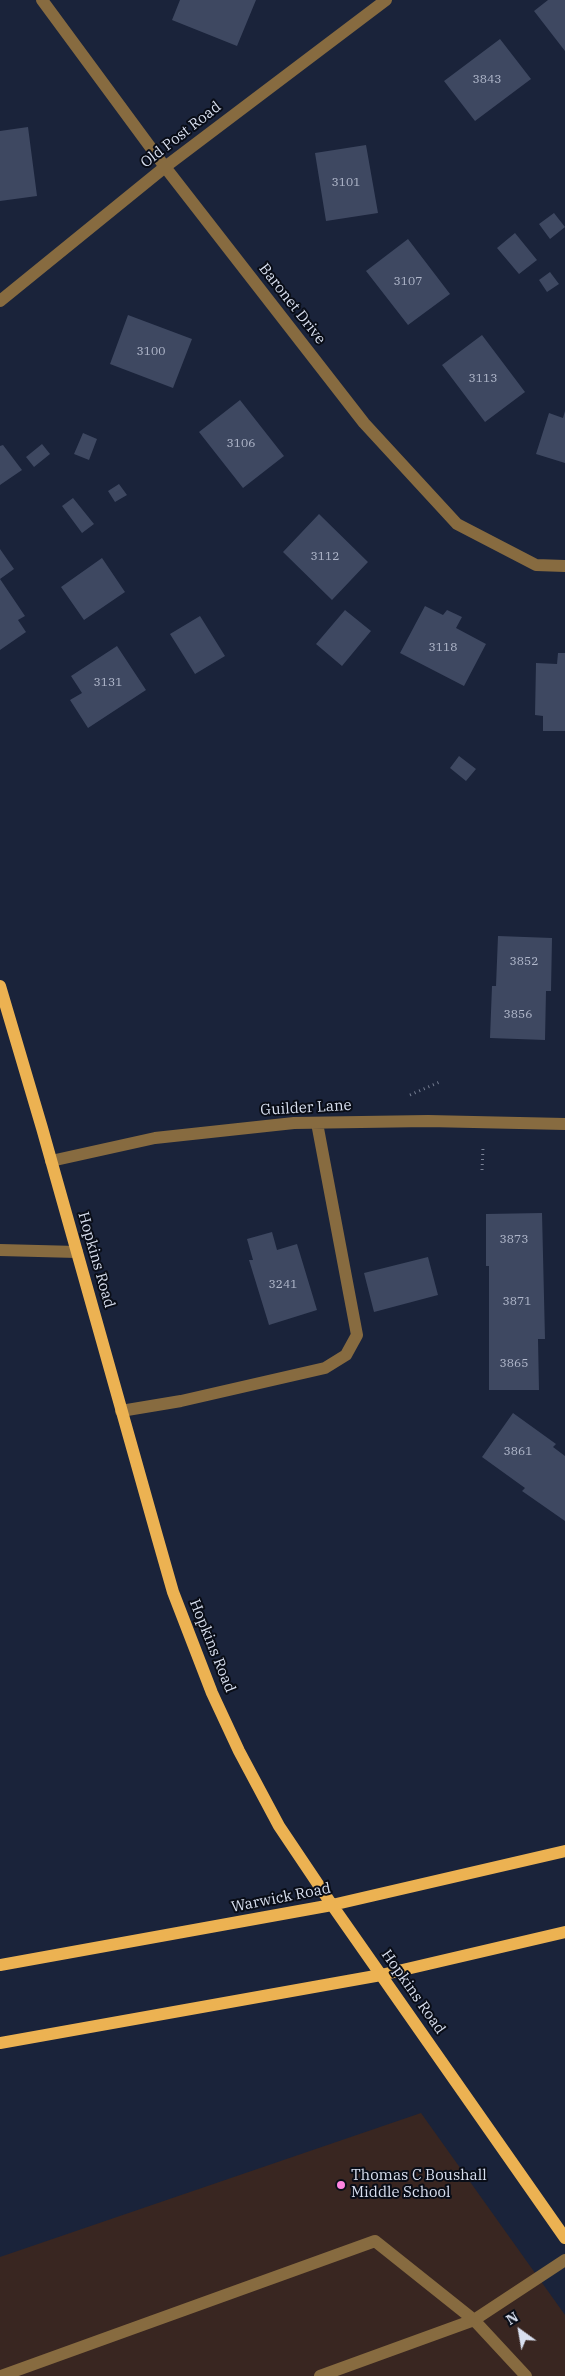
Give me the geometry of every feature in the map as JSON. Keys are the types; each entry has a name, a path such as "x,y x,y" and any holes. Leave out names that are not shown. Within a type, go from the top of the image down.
{"main road":[{"name":"Hopkins Road","path":"0,986 173,1592 212,1693 239,1752 279,1826 332,1905 565,2238"},
{"name":"Warwick Road","path":"0,1965 332,1905 565,1851"},
{"path":"0,2043 381,1975 565,1932"}],"street":[{"name":"Baronet Drive","path":"42,0 165,168 364,423 457,524 536,565 565,566"},
{"name":"Old Post Road","path":"0,300 165,168 386,0"},
{"name":"Guilder Lane","path":"51,1161 155,1138 294,1123 428,1121 565,1124"},
{"path":"121,1411 181,1401 325,1368 346,1355 357,1335 317,1123"},
{"path":"0,1250 77,1252"},
{"path":"1,2376 375,2241 474,2320 526,2376"},
{"path":"320,2376 474,2320 565,2260"}],"shaded area":[{"name":"Thomas C Boushall Middle School","path":"421,2113 565,2315 565,2376 0,2376 0,2257"}],"building":[{"path":"180,0 256,0 237,46 172,20"},
{"path":"548,0 565,0 565,51 534,11"},
{"path":"500,39 531,79 475,121 444,81"},
{"path":"28,127 37,196 0,201 0,131"},
{"path":"366,145 378,213 326,221 315,153"},
{"path":"554,213 565,227 550,239 539,224"},
{"path":"515,233 537,260 519,274 497,248"},
{"path":"408,239 450,294 408,325 366,271"},
{"path":"550,272 559,284 547,292 539,280"},
{"path":"128,315 192,339 173,388 110,364"},
{"path":"482,335 525,392 485,422 442,365"},
{"path":"240,400 284,456 243,488 199,432"},
{"path":"565,411 565,463 536,454 549,413 563,418"},
{"path":"83,433 97,439 89,460 74,454"},
{"path":"42,444 50,454 34,467 26,457"},
{"path":"3,445 22,470 0,485 0,446"},
{"path":"119,484 127,495 115,502 108,491"},
{"path":"73,498 94,524 82,533 62,506"},
{"path":"319,514 368,562 332,600 283,552"},
{"path":"0,549 14,569 0,579"},
{"path":"102,558 125,592 84,620 61,587"},
{"path":"0,579 25,616 18,620 26,632 0,650"},
{"path":"425,606 443,615 447,610 462,617 456,628 486,644 464,686 400,653"},
{"path":"345,610 371,631 342,666 316,644"},
{"path":"200,616 225,656 195,674 170,634"},
{"path":"117,646 146,690 88,728 70,700 82,693 71,676"},
{"path":"558,653 565,653 565,731 543,731 543,716 535,715 536,663 557,664"},
{"path":"459,756 476,769 466,781 450,768"},
{"path":"498,936 552,938 551,991 546,991 545,1040 490,1038 492,986 496,986"},
{"path":"542,1213 545,1339 538,1339 539,1390 489,1390 489,1266 486,1266 486,1214"},
{"path":"272,1232 277,1250 297,1244 317,1310 269,1325 249,1260 253,1260 247,1239"},
{"path":"428,1257 438,1295 374,1312 364,1273"},
{"path":"513,1413 556,1444 553,1447 565,1456 565,1521 522,1491 525,1488 482,1457"}],"place":[{"name":"Thomas C Boushall Middle School","path":"341,2185"}]}
